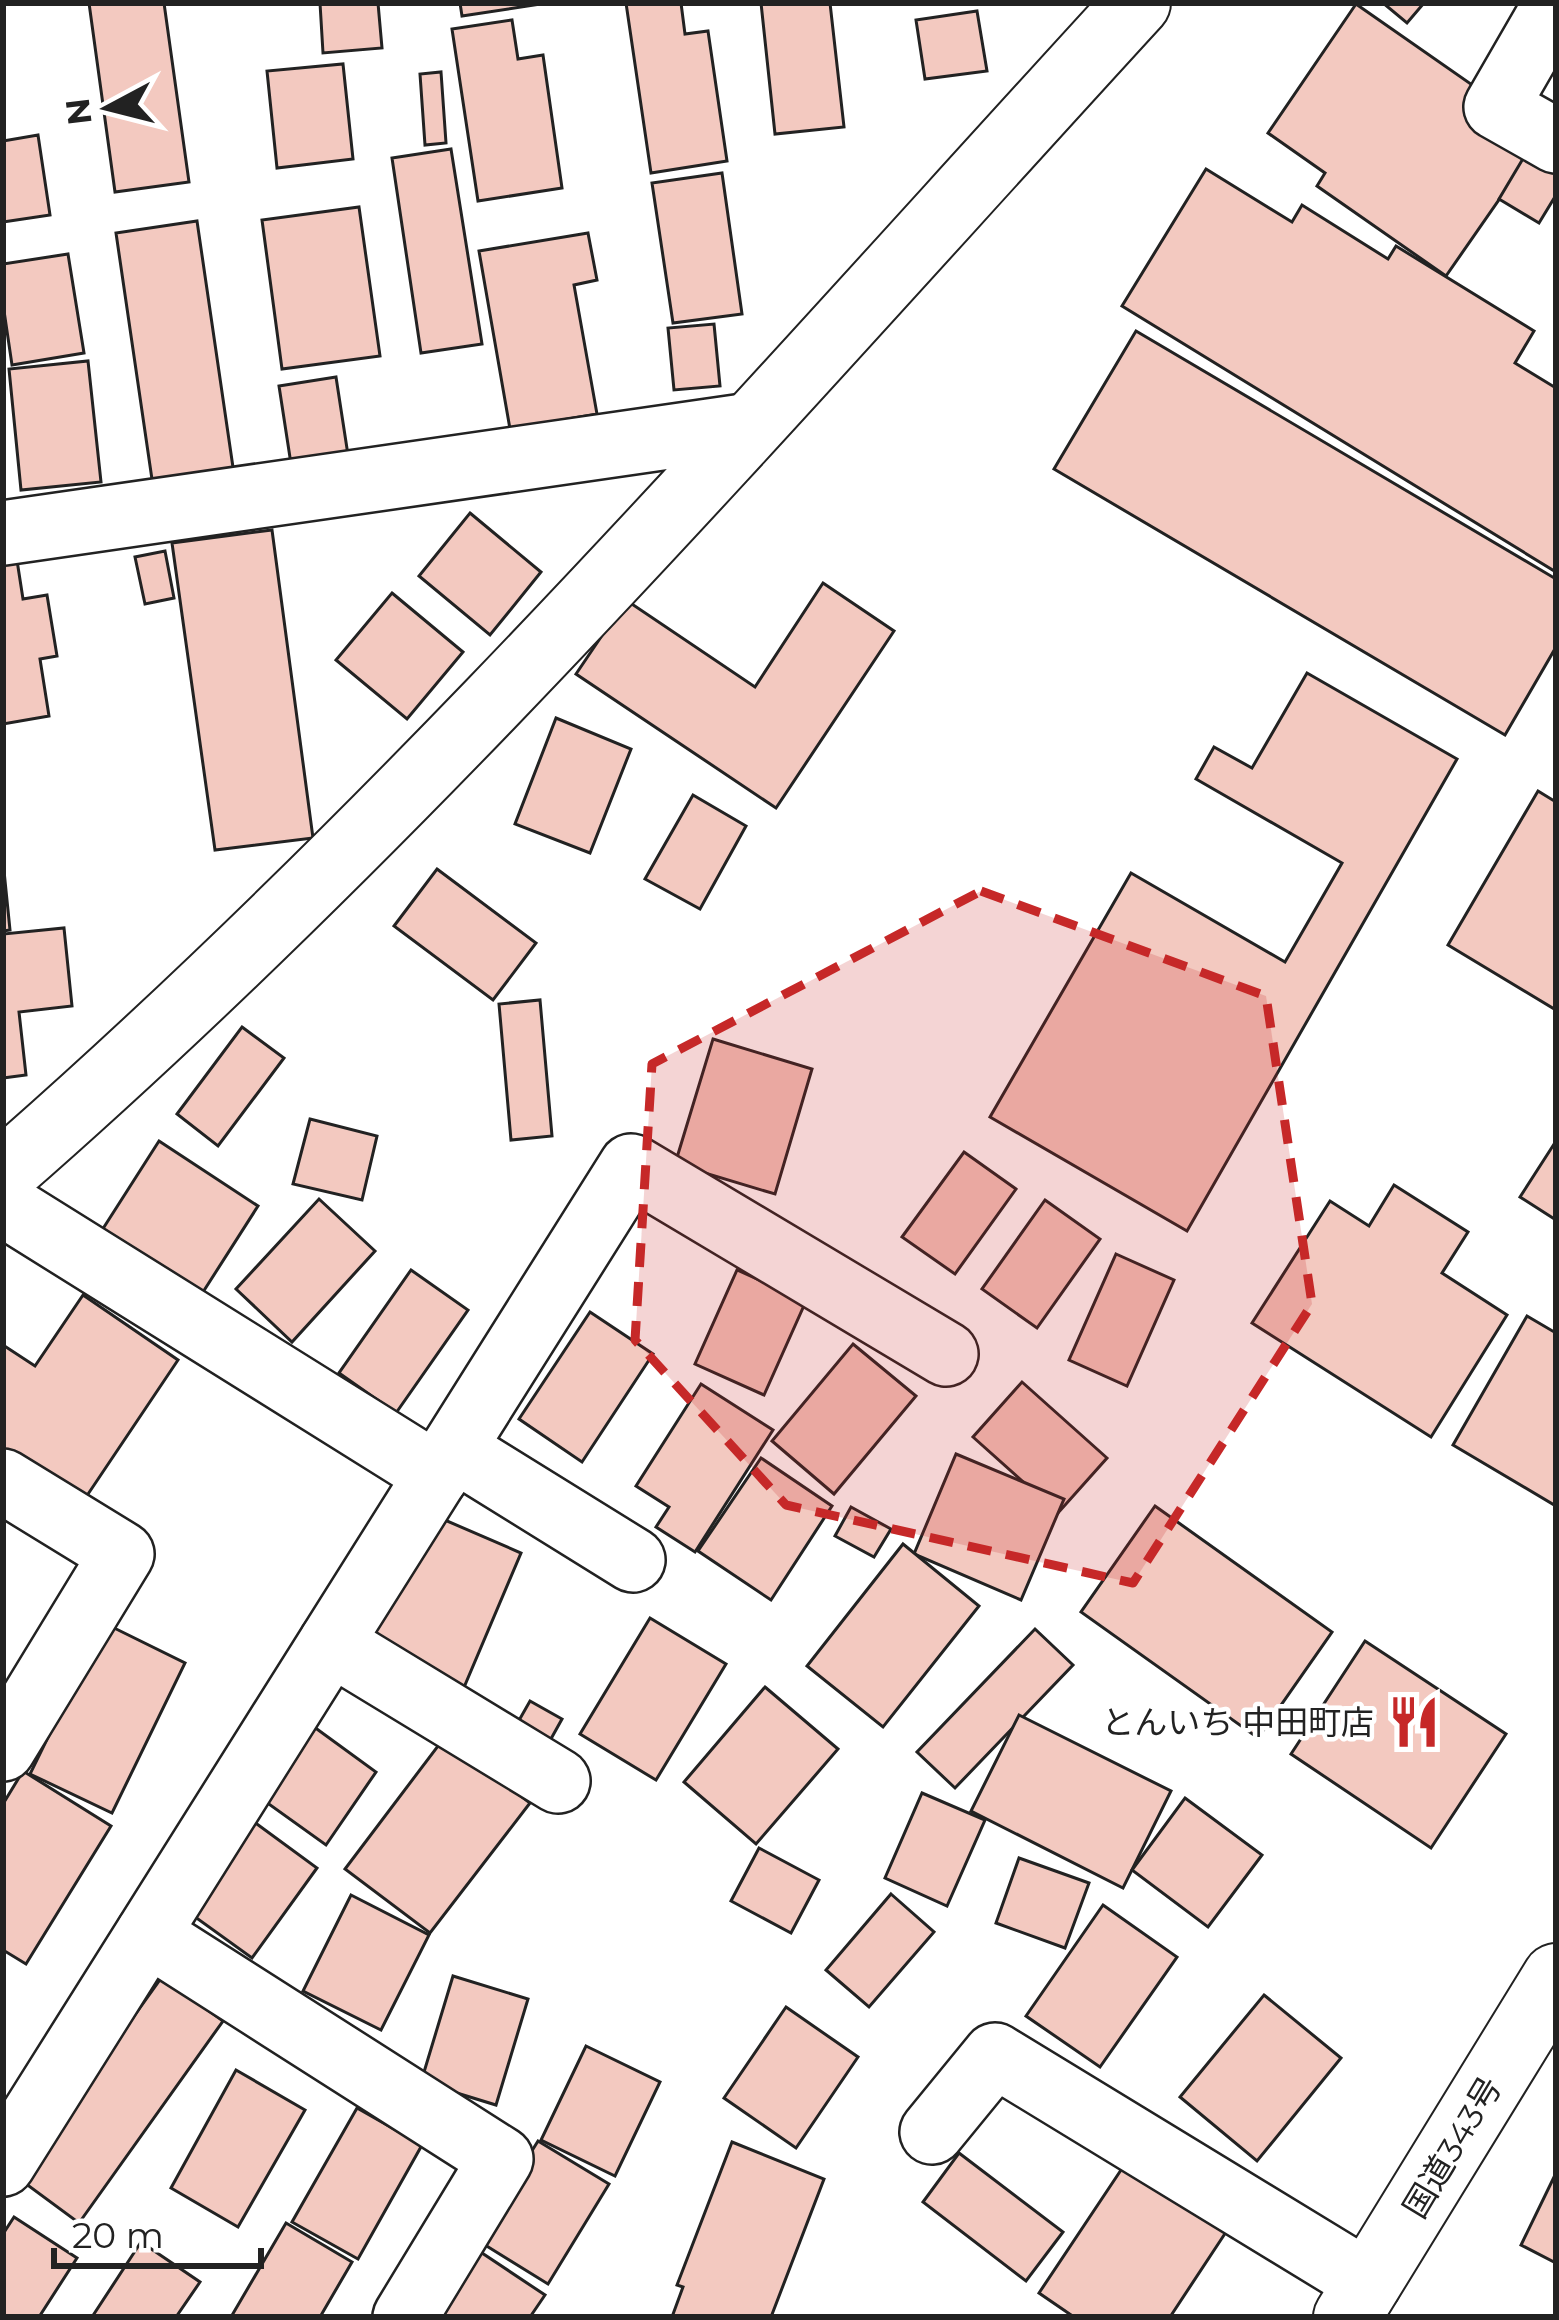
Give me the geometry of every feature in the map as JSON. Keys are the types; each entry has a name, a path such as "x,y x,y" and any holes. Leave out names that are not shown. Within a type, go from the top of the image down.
{"main road":[{"path":"3,1173 135,1058 434,766 1137,3"},
{"name":"国道343号","path":"1358,2300 1556,1977"}],"street":[{"path":"1556,3 1496,106 1556,141"},
{"path":"3,533 751,425"},
{"path":"11,2135 148,1934 632,1166 946,1354"},
{"path":"3,1204 445,1462 633,1560"},
{"path":"3,1480 122,1554 3,1749"},
{"path":"331,1643 558,1781"},
{"path":"148,1934 501,2159 405,2317"},
{"path":"932,2132 995,2055 1358,2300"}],"highlighted area":[{"path":"981,891 1266,996 1312,1304 1133,1583 786,1505 635,1340 652,1064"}],"building":[{"path":"89,3 164,3 189,182 115,192"},
{"path":"320,3 378,3 382,48 323,53"},
{"path":"460,3 547,3 462,16"},
{"path":"626,3 681,3 685,34 708,31 727,161 651,173"},
{"path":"761,3 830,3 844,127 775,134"},
{"path":"1383,3 1424,3 1407,23"},
{"path":"1356,4 1544,135 1446,276 1317,186 1325,173 1268,133"},
{"path":"977,11 987,71 925,79 916,20"},
{"path":"512,20 518,59 543,55 562,188 478,201 452,29"},
{"path":"343,64 353,159 277,168 267,71"},
{"path":"441,72 446,143 425,145 420,74"},
{"path":"38,135 50,215 3,222 3,141"},
{"path":"451,149 482,344 421,353 392,158"},
{"path":"1527,152 1556,169 1556,195 1539,223 1499,199"},
{"path":"1206,169 1292,222 1302,205 1388,259 1396,246 1534,331 1515,363 1556,388 1556,572 1122,306"},
{"path":"722,173 742,314 673,323 652,183"},
{"path":"359,207 380,356 282,369 262,220"},
{"path":"197,221 235,481 154,493 116,233"},
{"path":"588,233 597,280 574,285 597,414 510,429 479,251"},
{"path":"68,254 84,353 12,365 3,264"},
{"path":"714,324 720,386 674,390 668,328"},
{"path":"1136,331 1556,579 1556,647 1505,735 1054,469"},
{"path":"88,361 101,482 21,490 9,369"},
{"path":"336,377 348,455 291,464 279,386"},
{"path":"470,513 541,572 490,635 419,576"},
{"path":"272,530 313,838 215,850 172,543"},
{"path":"14,541 23,599 47,595 57,656 40,659 49,716 3,724 3,543"},
{"path":"165,551 174,598 145,604 135,557"},
{"path":"823,583 894,631 776,808 576,674 626,600 755,687"},
{"path":"392,593 463,652 407,719 336,660"},
{"path":"1307,673 1457,759 1187,1231 990,1117 1131,873 1285,962 1342,863 1196,779 1214,747 1252,768"},
{"path":"556,718 631,749 590,853 515,824"},
{"path":"1538,791 1556,802 1556,1010 1448,945"},
{"path":"693,795 746,826 700,909 645,879"},
{"path":"3,861 10,930 3,931"},
{"path":"437,869 536,943 493,1000 394,926"},
{"path":"64,928 72,1006 19,1012 26,1075 3,1078 3,934"},
{"path":"540,1000 552,1136 511,1140 499,1004"},
{"path":"242,1027 284,1058 218,1146 177,1114"},
{"path":"713,1039 812,1069 775,1194 675,1164"},
{"path":"310,1119 377,1136 362,1200 293,1184"},
{"path":"159,1141 258,1206 196,1303 97,1238"},
{"path":"1556,1141 1556,1220 1520,1197"},
{"path":"964,1152 1016,1189 955,1274 902,1237"},
{"path":"1394,1185 1468,1232 1442,1273 1507,1315 1431,1437 1252,1323 1330,1201 1369,1226"},
{"path":"319,1199 375,1251 292,1342 236,1289"},
{"path":"1045,1200 1100,1239 1037,1328 982,1289"},
{"path":"1116,1254 1174,1280 1127,1386 1069,1360"},
{"path":"411,1270 468,1310 396,1413 339,1373"},
{"path":"737,1270 806,1301 764,1395 695,1364"},
{"path":"83,1295 178,1360 80,1506 3,1454 3,1345 35,1366"},
{"path":"590,1312 653,1354 582,1462 519,1419"},
{"path":"1527,1316 1556,1333 1556,1506 1453,1445"},
{"path":"853,1344 916,1396 834,1494 772,1441"},
{"path":"1022,1382 1107,1458 1058,1513 973,1437"},
{"path":"701,1384 773,1430 695,1552 656,1527 669,1507 636,1486"},
{"path":"956,1454 1064,1499 1021,1600 914,1554"},
{"path":"761,1458 832,1506 771,1600 698,1551"},
{"path":"1155,1506 1332,1632 1258,1738 1081,1612"},
{"path":"851,1507 891,1529 874,1557 835,1536"},
{"path":"424,1511 521,1553 462,1692 365,1649"},
{"path":"903,1544 979,1606 883,1727 807,1666"},
{"path":"650,1618 726,1664 656,1780 580,1734"},
{"path":"104,1623 185,1663 112,1813 30,1774"},
{"path":"1035,1629 1073,1665 955,1788 917,1752"},
{"path":"1365,1641 1506,1734 1431,1848 1291,1754"},
{"path":"765,1687 838,1749 756,1844 684,1782"},
{"path":"530,1701 562,1719 537,1764 505,1745"},
{"path":"1019,1715 1171,1791 1123,1888 971,1811"},
{"path":"310,1724 376,1772 326,1845 259,1797"},
{"path":"444,1738 530,1803 430,1933 345,1869"},
{"path":"23,1771 111,1826 26,1964 3,1950 3,1804"},
{"path":"922,1793 985,1820 947,1906 885,1878"},
{"path":"1185,1798 1262,1855 1208,1927 1132,1870"},
{"path":"250,1819 317,1868 252,1958 184,1909"},
{"path":"759,1848 819,1880 791,1933 731,1901"},
{"path":"1019,1858 1089,1883 1065,1948 996,1923"},
{"path":"891,1894 934,1932 869,2007 826,1970"},
{"path":"351,1895 429,1935 381,2030 303,1991"},
{"path":"1103,1905 1177,1957 1100,2067 1026,2016"},
{"path":"453,1976 528,1999 496,2105 421,2082"},
{"path":"162,1977 223,2021 79,2223 18,2178"},
{"path":"1264,1995 1341,2058 1257,2161 1180,2097"},
{"path":"786,2007 858,2057 796,2148 724,2098"},
{"path":"586,2046 660,2082 615,2176 541,2140"},
{"path":"236,2070 305,2110 238,2227 171,2188"},
{"path":"357,2108 422,2145 358,2259 292,2222"},
{"path":"538,2141 609,2184 548,2284 477,2240"},
{"path":"732,2142 824,2179 771,2317 672,2317 683,2287 677,2285"},
{"path":"959,2153 1063,2232 1026,2281 923,2202"},
{"path":"1129,2158 1230,2226 1170,2317 1074,2317 1039,2293"},
{"path":"1556,2173 1556,2263 1521,2245"},
{"path":"14,2217 77,2258 39,2317 3,2317 3,2234"},
{"path":"286,2223 352,2262 320,2317 231,2317"},
{"path":"141,2242 200,2282 176,2317 92,2317"},
{"path":"476,2249 545,2295 530,2317 431,2317"}],"place":[{"name":"とんいち 中田町店","path":"1414,1722"}]}
